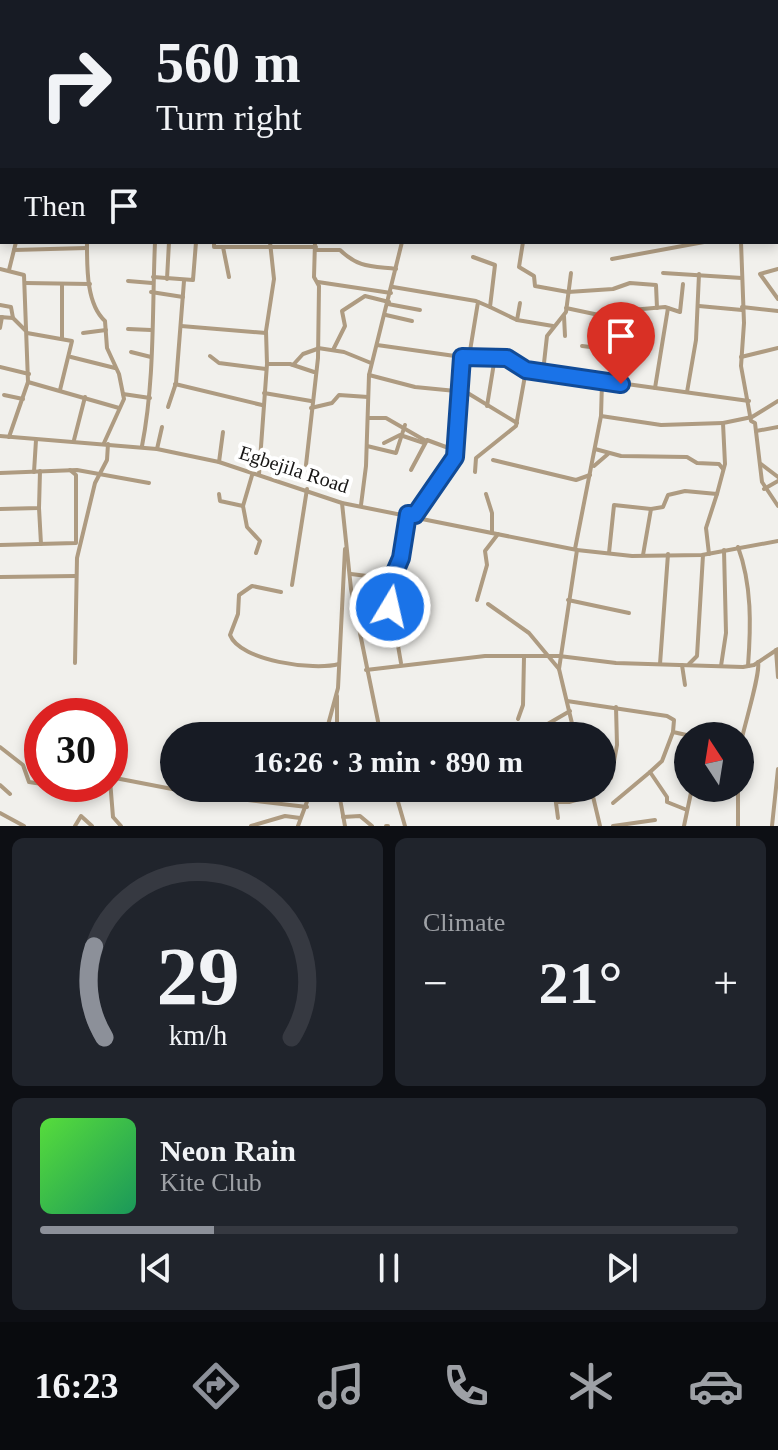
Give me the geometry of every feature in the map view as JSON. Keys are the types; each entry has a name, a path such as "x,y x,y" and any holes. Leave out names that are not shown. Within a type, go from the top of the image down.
{"street":[{"path":"9,270 16,244"},
{"path":"142,446 150,398 155,244"},
{"path":"167,279 169,244"},
{"path":"128,281 193,280 196,244"},
{"path":"214,244 214,247 270,244 316,246 340,250 348,260 360,265 396,269"},
{"path":"256,553 260,541 247,527 243,506 256,473 267,366 266,333 274,279 270,244"},
{"name":"Egbejila Road","path":"0,436 142,446 219,462 342,503 361,505 369,375 402,244"},
{"path":"523,244 520,270 533,274 535,286 568,292 613,289 630,283 656,285 657,308"},
{"path":"612,259 693,244"},
{"path":"741,244 741,357 764,489 778,506"},
{"path":"14,250 87,245 96,313 105,321 107,348 117,369 123,394 106,444 111,476"},
{"path":"306,465 318,348 316,246"},
{"path":"223,247 229,277"},
{"path":"473,257 495,265 490,307"},
{"path":"0,269 20,272 25,283 29,374 9,437"},
{"path":"778,269 760,274 778,299"},
{"path":"565,336 564,316 571,273"},
{"path":"663,273 742,278"},
{"path":"687,392 699,306 699,274"},
{"path":"168,407 175,384 184,281"},
{"path":"316,282 478,302 517,320 553,326"},
{"path":"25,283 90,284"},
{"path":"62,284 62,339"},
{"path":"621,384 632,308 682,310 683,284"},
{"path":"151,292 183,297"},
{"path":"333,350 345,326 342,311 365,296 420,310"},
{"path":"415,515 455,457 465,357 478,302"},
{"path":"517,320 520,303"},
{"path":"0,305 11,307 13,318 26,332 72,341 71,357 60,390"},
{"path":"699,306 778,311"},
{"path":"566,308 613,318"},
{"path":"655,388 668,308"},
{"path":"386,315 412,321"},
{"path":"543,372 546,341 553,326 564,316"},
{"path":"0,328 1,317 13,318"},
{"path":"181,326 266,333"},
{"path":"128,329 151,330"},
{"path":"83,333 106,330"},
{"path":"377,345 465,357 511,359 526,370 749,401"},
{"path":"582,346 625,351"},
{"path":"293,365 303,354 318,348 371,363"},
{"path":"741,357 778,348"},
{"path":"131,352 151,357"},
{"path":"210,356 219,363 293,365 314,372"},
{"path":"71,357 117,369"},
{"path":"487,357 494,363 487,406"},
{"path":"0,367 29,374"},
{"path":"475,472 476,458 517,423 526,370"},
{"path":"369,375 415,387 461,391 517,423"},
{"path":"28,382 119,408"},
{"path":"572,722 559,669 559,656 601,416 602,382"},
{"path":"175,384 263,405"},
{"path":"264,393 311,401"},
{"path":"123,394 150,398"},
{"path":"4,395 23,399"},
{"path":"311,408 332,403 339,395 368,397"},
{"path":"74,440 85,397"},
{"path":"601,416 661,425 723,423 752,417 778,401"},
{"path":"368,418 386,418 425,442 454,450"},
{"path":"696,662 706,528 724,471 723,423"},
{"path":"157,449 162,427"},
{"path":"756,431 778,427"},
{"path":"384,443 403,430"},
{"path":"367,446 396,453 403,430"},
{"path":"219,462 223,432"},
{"path":"36,440 41,544"},
{"path":"411,470 425,442"},
{"path":"595,449 608,454 687,457 697,463 719,464 724,471"},
{"path":"592,468 608,454"},
{"path":"75,663 76,576 84,520 107,460"},
{"path":"493,460 572,479 590,475"},
{"path":"759,463 778,479 764,489"},
{"path":"0,545 72,544 77,540 76,475 70,470"},
{"path":"0,473 70,470 149,483"},
{"path":"292,585 307,489"},
{"path":"609,553 614,505 651,509 663,507 668,495 675,491 717,494"},
{"path":"219,494 220,501 243,506"},
{"path":"486,494 492,513 492,533"},
{"path":"342,503 345,547 378,722"},
{"path":"361,505 492,533 609,553 706,554 778,541"},
{"path":"0,509 39,508"},
{"path":"643,555 651,509"},
{"path":"402,664 388,595 391,579 401,558 408,514"},
{"path":"477,600 487,565 485,551 498,534"},
{"path":"337,722 345,547"},
{"path":"738,547 745,566 752,627 748,666"},
{"path":"721,666 726,633 724,550"},
{"path":"660,664 668,554"},
{"path":"350,574 391,579"},
{"path":"0,577 76,576"},
{"path":"281,592 252,586 241,591 230,635 232,641 244,653 286,663 323,668 339,664"},
{"path":"568,600 629,613"},
{"path":"488,604 529,633 559,669"},
{"path":"366,670 473,656 559,656 616,663 686,665 696,662 748,666 777,649"},
{"path":"777,649 778,677"},
{"path":"518,719 523,705 524,657"},
{"path":"744,722 757,682 758,662"},
{"path":"685,685 686,665"},
{"path":"328,722 332,700 337,696"},
{"path":"567,701 672,718 673,732 662,761 613,803"},
{"path":"616,707 616,750"},
{"path":"551,722 570,711"},
{"path":"0,747 24,768"},
{"path":"772,826 778,769"},
{"path":"650,772 667,797 667,802 687,810"},
{"path":"128,781 307,807"},
{"path":"0,785 10,794"},
{"path":"113,802 115,823"},
{"path":"298,826 308,802"},
{"path":"340,802 345,826"},
{"path":"398,802 403,824"},
{"path":"556,802 558,818"},
{"path":"595,802 600,826"},
{"path":"684,826 689,802"},
{"path":"738,802 738,826"},
{"path":"0,813 24,826"},
{"path":"75,826 81,816 92,826"},
{"path":"251,826 285,816 300,818"},
{"path":"345,826 353,816"},
{"path":"343,817 368,819 372,826"},
{"path":"613,826 655,820"},
{"path":"108,826 115,823 121,826"}],"route":[{"path":"390,607 388,588 401,558 408,514 415,515 455,457 462,357 507,358 526,370 621,384"}]}
